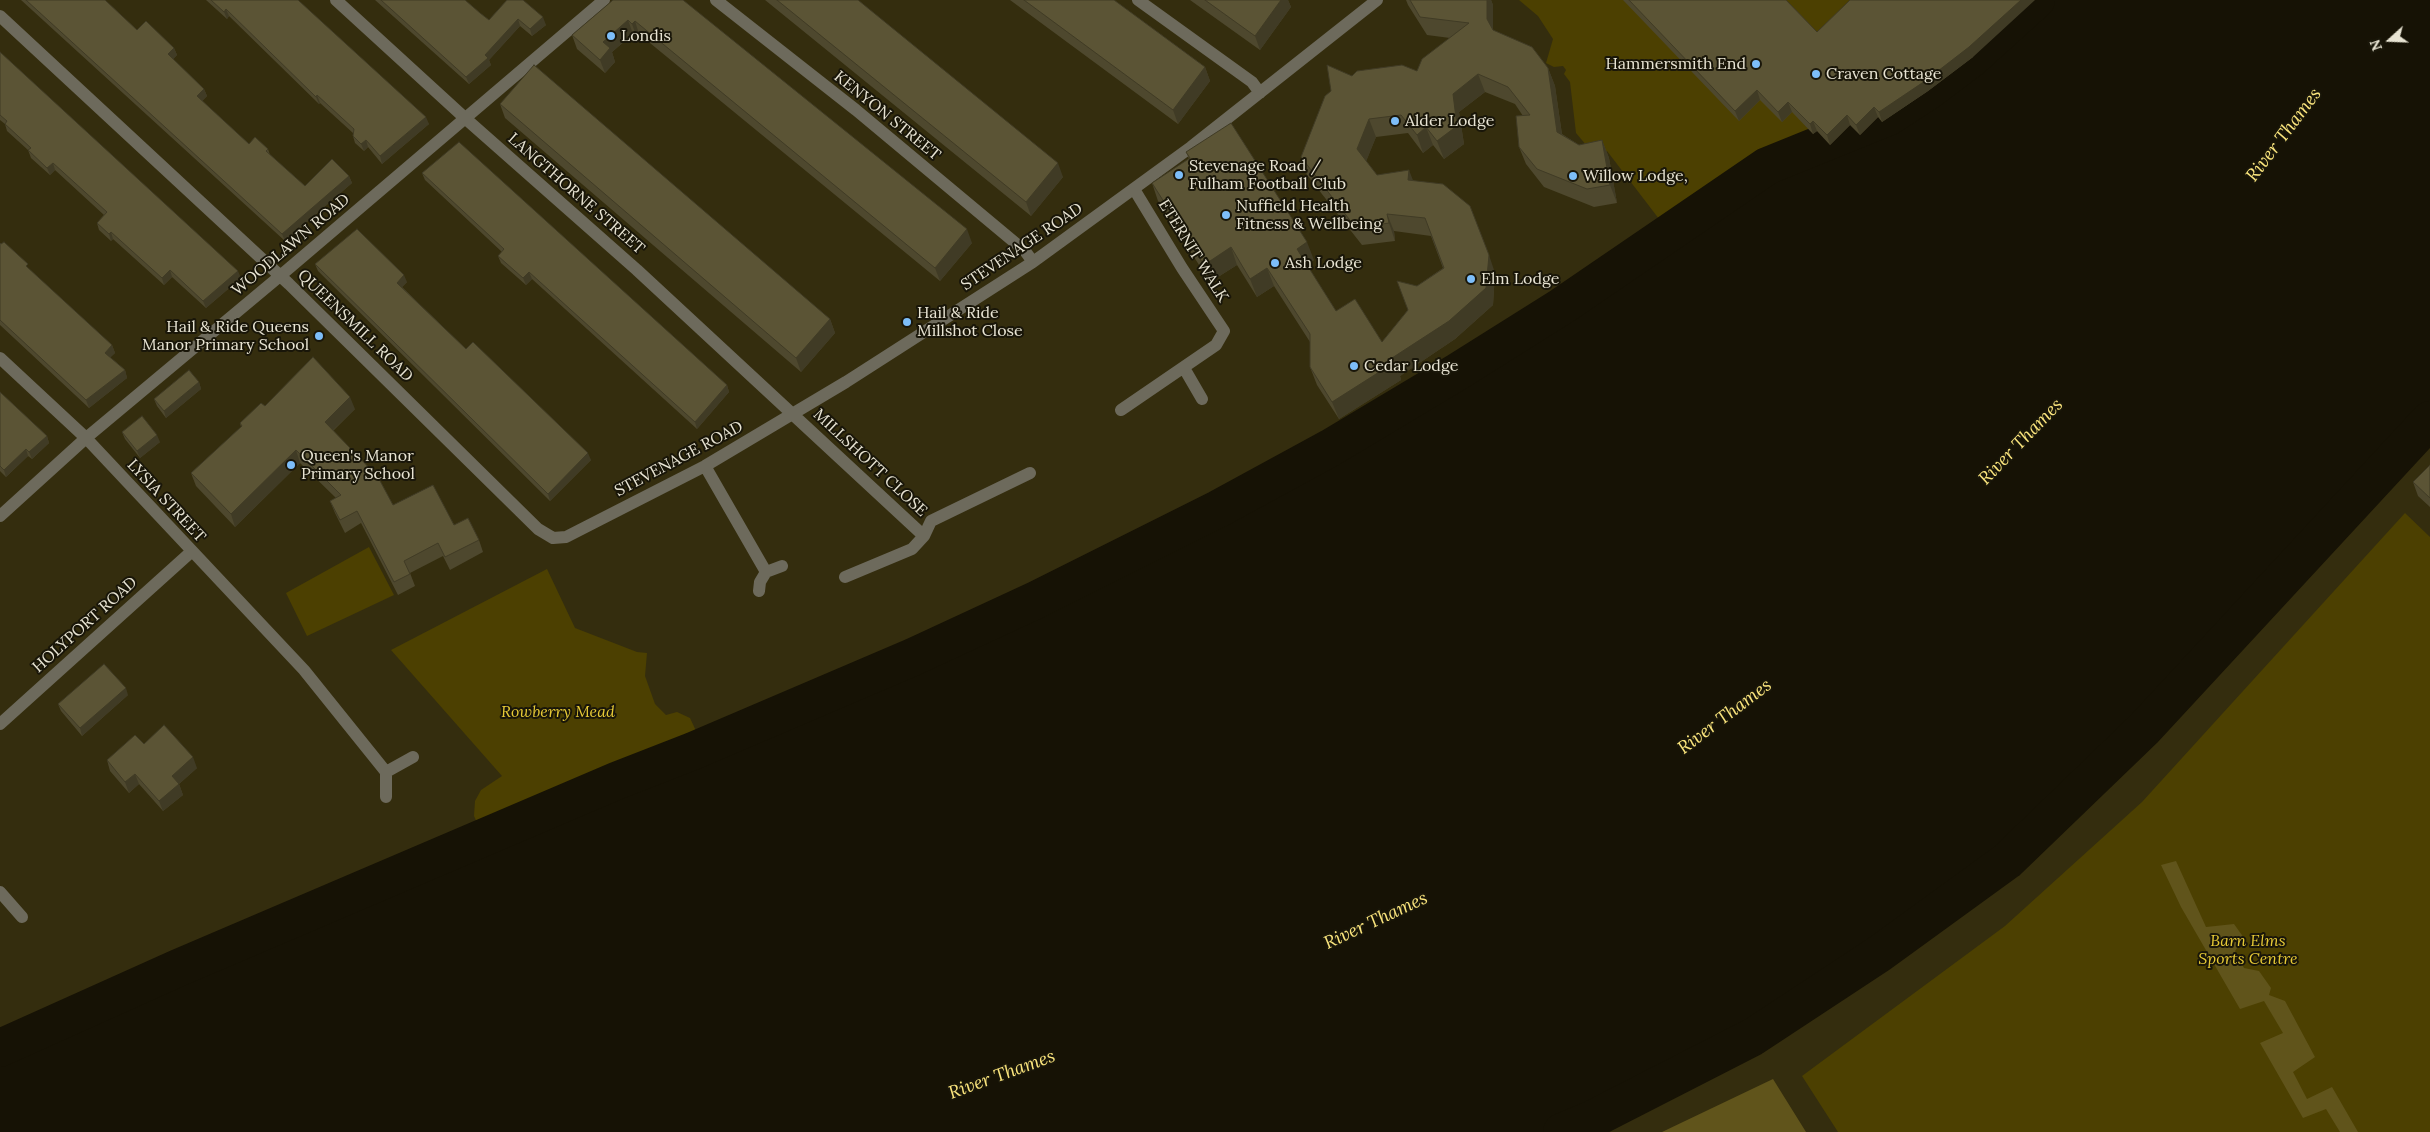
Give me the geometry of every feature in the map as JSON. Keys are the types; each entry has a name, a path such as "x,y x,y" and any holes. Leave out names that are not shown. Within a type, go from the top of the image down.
{"street":[{"name":"LANGTHORNE STREET","path":"336,0 794,413"},
{"name":"WOODLAWN ROAD","path":"0,516 86,438 466,119 604,0"},
{"name":"KENYON STREET","path":"716,0 863,116 1026,251 1033,262"},
{"path":"1138,0 1252,82 1260,93"},
{"name":"STEVENAGE ROAD","path":"553,538 566,537 705,466 794,413 1033,262 1134,189 1378,0"},
{"name":"QUEENSMILL ROAD","path":"0,16 280,276 538,529 553,538"},
{"name":"ETERNIT WALK","path":"1134,189 1182,268 1224,331 1216,345 1184,368"},
{"name":"LYSIA STREET","path":"0,358 86,438 191,552 304,670 386,772"},
{"path":"1121,410 1184,368 1202,399"},
{"name":"MILLSHOTT CLOSE","path":"794,413 924,536"},
{"path":"705,466 766,572"},
{"name":"MILLSHOTT CLOSE","path":"845,577 912,549 924,536 931,520 1030,473"},
{"name":"HOLYPORT ROAD","path":"0,724 191,552"},
{"path":"759,591 760,582 766,572 782,566"},
{"path":"386,797 386,772 413,757"},
{"path":"0,892 22,917"}],"green space":[{"name":"Craven Cottage","path":"1519,0 2036,0 1973,57 1888,117 1767,166 1669,232 1607,151 1592,152 1576,133 1570,82 1564,74 1566,70 1563,66 1554,67 1546,63 1553,39 1538,16"},
{"name":"Barn Elms Sports Centre","path":"2405,513 2430,537 2430,1132 1838,1132 1802,1076 2005,926 2142,802"},
{"path":"369,547 394,595 307,636 286,593"},
{"name":"Rowberry Mead","path":"547,569 575,628 637,652 647,653 645,676 655,704 666,715 677,712 690,718 697,733 685,738 693,751 616,781 484,838 474,816 475,801 481,790 502,776 391,650"}],"shaded area":[{"path":"2176,861 2206,927 2234,924 2244,938 2235,951 2244,968 2259,971 2271,988 2269,995 2285,1001 2315,1057 2293,1072 2307,1099 2332,1087 2358,1132 2340,1132 2326,1109 2303,1118 2260,1043 2283,1033 2264,1001 2240,1009 2181,907 2161,865"},
{"path":"1773,1079 1806,1132 1662,1132"}],"water":[{"name":"River Thames","path":"2036,0 2430,0 2430,420 2144,729 2007,861 1879,954 1753,1037 1593,1119 1562,1132 0,1132 0,1048 178,968 616,781 693,751 913,657 1036,600 1218,509 1330,448 1457,372 1562,306 1767,166 1888,117 1973,57"}],"building":[{"path":"26,0 105,0 137,30 146,21 174,48 168,54 204,89 197,96 249,144 255,137 268,149 266,151 305,186 332,159 349,176 282,234"},
{"path":"211,0 298,0 426,117 380,156 366,140 361,144 353,136 354,129 317,95 316,97 226,9 224,12"},
{"path":"381,0 465,0 489,20 507,0 523,0 543,17 530,29 518,19 485,55 488,58 466,77"},
{"path":"613,0 683,0 967,229 935,268 635,21 632,24 628,20 603,42 610,48 600,60 572,35"},
{"path":"777,0 858,0 1058,163 1026,202"},
{"path":"1024,0 1114,0 1205,67 1173,110"},
{"path":"1205,0 1281,0 1255,36"},
{"path":"1410,0 1487,0 1487,19 1493,30 1532,47 1548,68 1557,132 1579,145 1602,140 1610,185 1587,189 1537,169 1519,147 1516,116 1530,115 1508,87 1478,74 1453,94 1457,126 1437,141 1426,127 1417,135 1401,115 1369,119 1357,149 1377,175 1409,170 1408,180 1443,184 1470,206 1489,255 1486,288 1449,321 1392,358 1395,362 1332,402 1310,367 1310,334 1267,268 1250,279 1231,247 1204,265 1152,183 1190,158 1186,152 1231,123 1307,242 1297,249 1336,311 1355,299 1382,342 1408,310 1397,281 1417,286 1444,268 1425,218 1387,214 1389,223 1356,228 1301,157 1325,96 1331,91 1327,65 1352,76 1357,71 1402,65 1417,71 1422,59 1469,23 1420,17"},
{"name":"Craven Cottage","path":"1629,0 1786,0 1817,32 1850,0 2021,0 1969,47 1925,81 1879,112 1874,107 1856,125 1847,115 1827,135 1813,121 1810,124 1788,102 1778,112 1757,90 1735,111"},
{"path":"0,52 238,271 203,301 170,270 162,278 111,232 109,234 97,223 107,212 53,163 47,168 28,150 31,148 5,124 7,121 0,115"},
{"path":"534,65 830,319 796,358 500,104"},
{"path":"459,142 727,385 695,422 529,272 523,278 498,256 504,249 422,173"},
{"path":"357,229 404,275 397,283 466,349 473,342 588,453 548,494 315,264"},
{"path":"4,242 28,264 26,266 112,345 105,353 125,370 86,400 0,320 0,243"},
{"path":"313,357 350,397 325,422 378,477 393,505 433,485 454,525 468,518 479,540 445,557 438,543 404,561 410,574 394,582 357,511 340,520 330,501 341,495 296,450 231,514 191,473 242,426 240,423 261,403 265,406"},
{"path":"189,370 199,382 164,411 154,399"},
{"path":"0,392 47,436 29,452 26,449 4,470 0,466"},
{"path":"142,416 157,435 137,451 122,432"},
{"path":"2430,465 2430,498 2413,482"},
{"path":"104,664 126,688 80,728 58,704"},
{"path":"164,725 193,757 172,776 179,784 159,801 135,774 125,782 107,760 135,735 144,744"}],"waterway":[{"path":"0,1048 178,968 616,781 693,751 913,657 1036,600 1218,509 1330,448 1457,372 1562,306 1767,166 1888,117 1928,91 1973,57 2036,0"},
{"path":"1562,1132 1593,1119 1753,1037 1879,954 2007,861 2144,729 2430,420"}],"place":[{"name":"Londis","path":"611,36"},
{"name":"Hammersmith End","path":"1756,64"},
{"name":"Craven Cottage","path":"1816,74"},
{"name":"Alder Lodge","path":"1395,121"},
{"name":"Stevenage Road / Fulham Football Club","path":"1179,175"},
{"name":"Willow Lodge,","path":"1573,176"},
{"name":"Nuffield Health Fitness & Wellbeing","path":"1226,215"},
{"name":"Ash Lodge","path":"1275,263"},
{"name":"Elm Lodge","path":"1471,279"},
{"name":"Hail & Ride Millshot Close","path":"907,322"},
{"name":"Hail & Ride Queens Manor Primary School","path":"319,336"},
{"name":"Cedar Lodge","path":"1354,366"},
{"name":"Queen's Manor Primary School","path":"291,465"}]}
